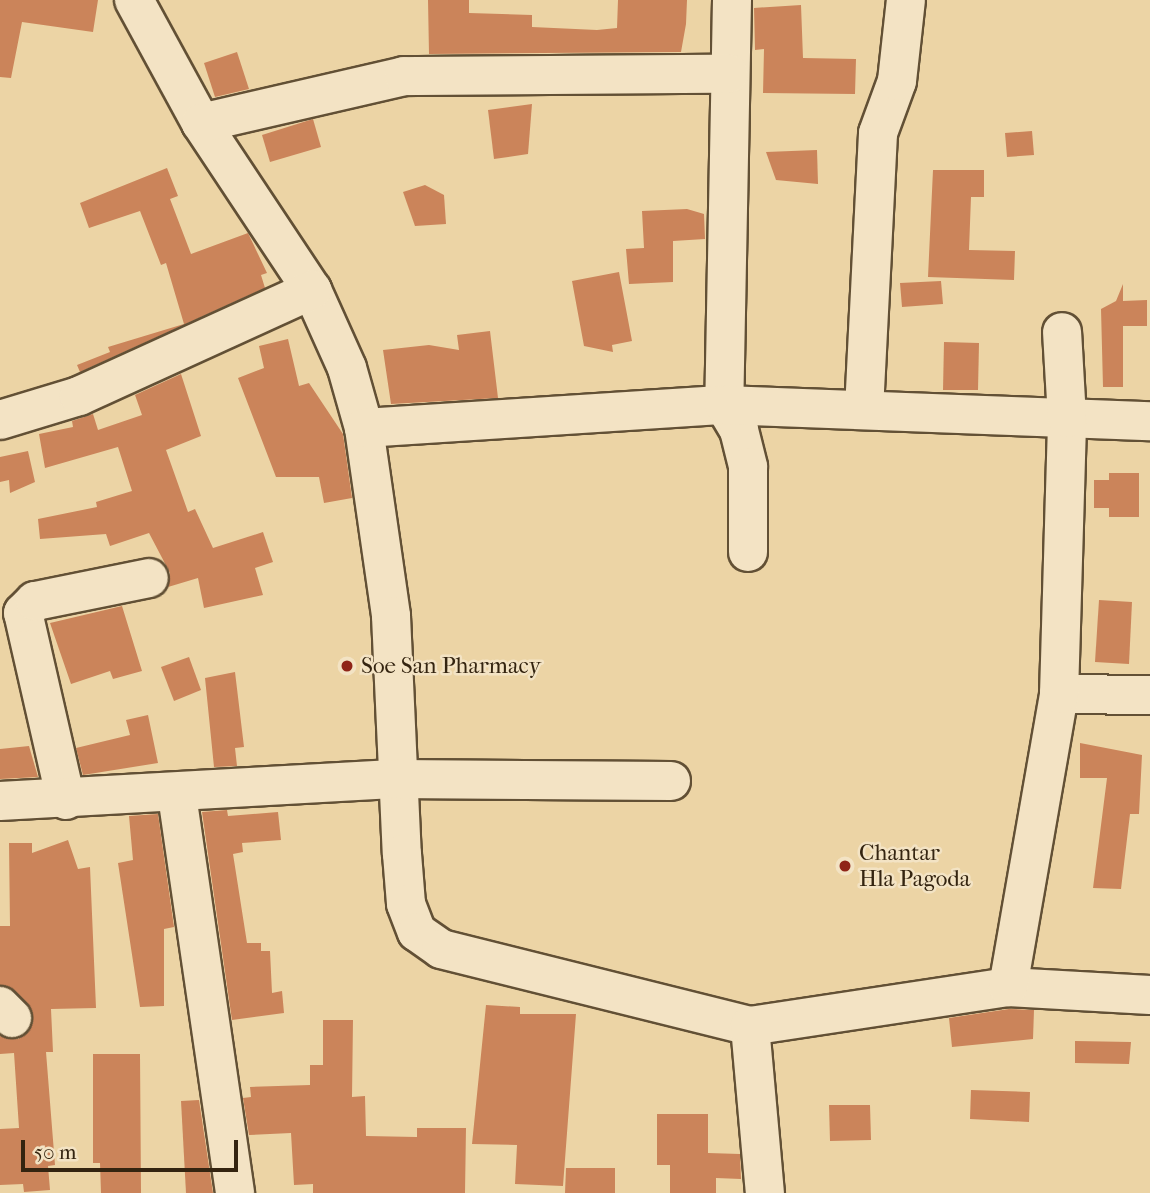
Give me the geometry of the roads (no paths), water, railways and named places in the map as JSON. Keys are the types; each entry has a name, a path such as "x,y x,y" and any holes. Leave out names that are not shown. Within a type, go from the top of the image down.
{"street":[{"path":"134,0 201,123 312,290 347,368 363,428 391,616 397,779 406,904 417,932 433,943 659,1008 750,1026 1008,987 1150,995"},
{"path":"732,0 724,405 739,430 748,467 748,552"},
{"path":"864,410 877,133 897,81 906,0"},
{"path":"201,123 404,76 729,74"},
{"path":"0,420 79,396 312,290"},
{"path":"1008,987 1059,694 1067,418 1062,332"},
{"path":"363,428 724,405 1150,421"},
{"path":"66,800 23,612 36,601 149,578"},
{"path":"1059,694 1150,695"},
{"path":"0,801 177,795 397,779 671,781"},
{"path":"177,795 235,1193"},
{"path":"750,1026 765,1193"}],"place":[{"name":"Soe San Pharmacy","path":"347,666"},
{"name":"Chantar Hla Pagoda","path":"845,866"}]}
